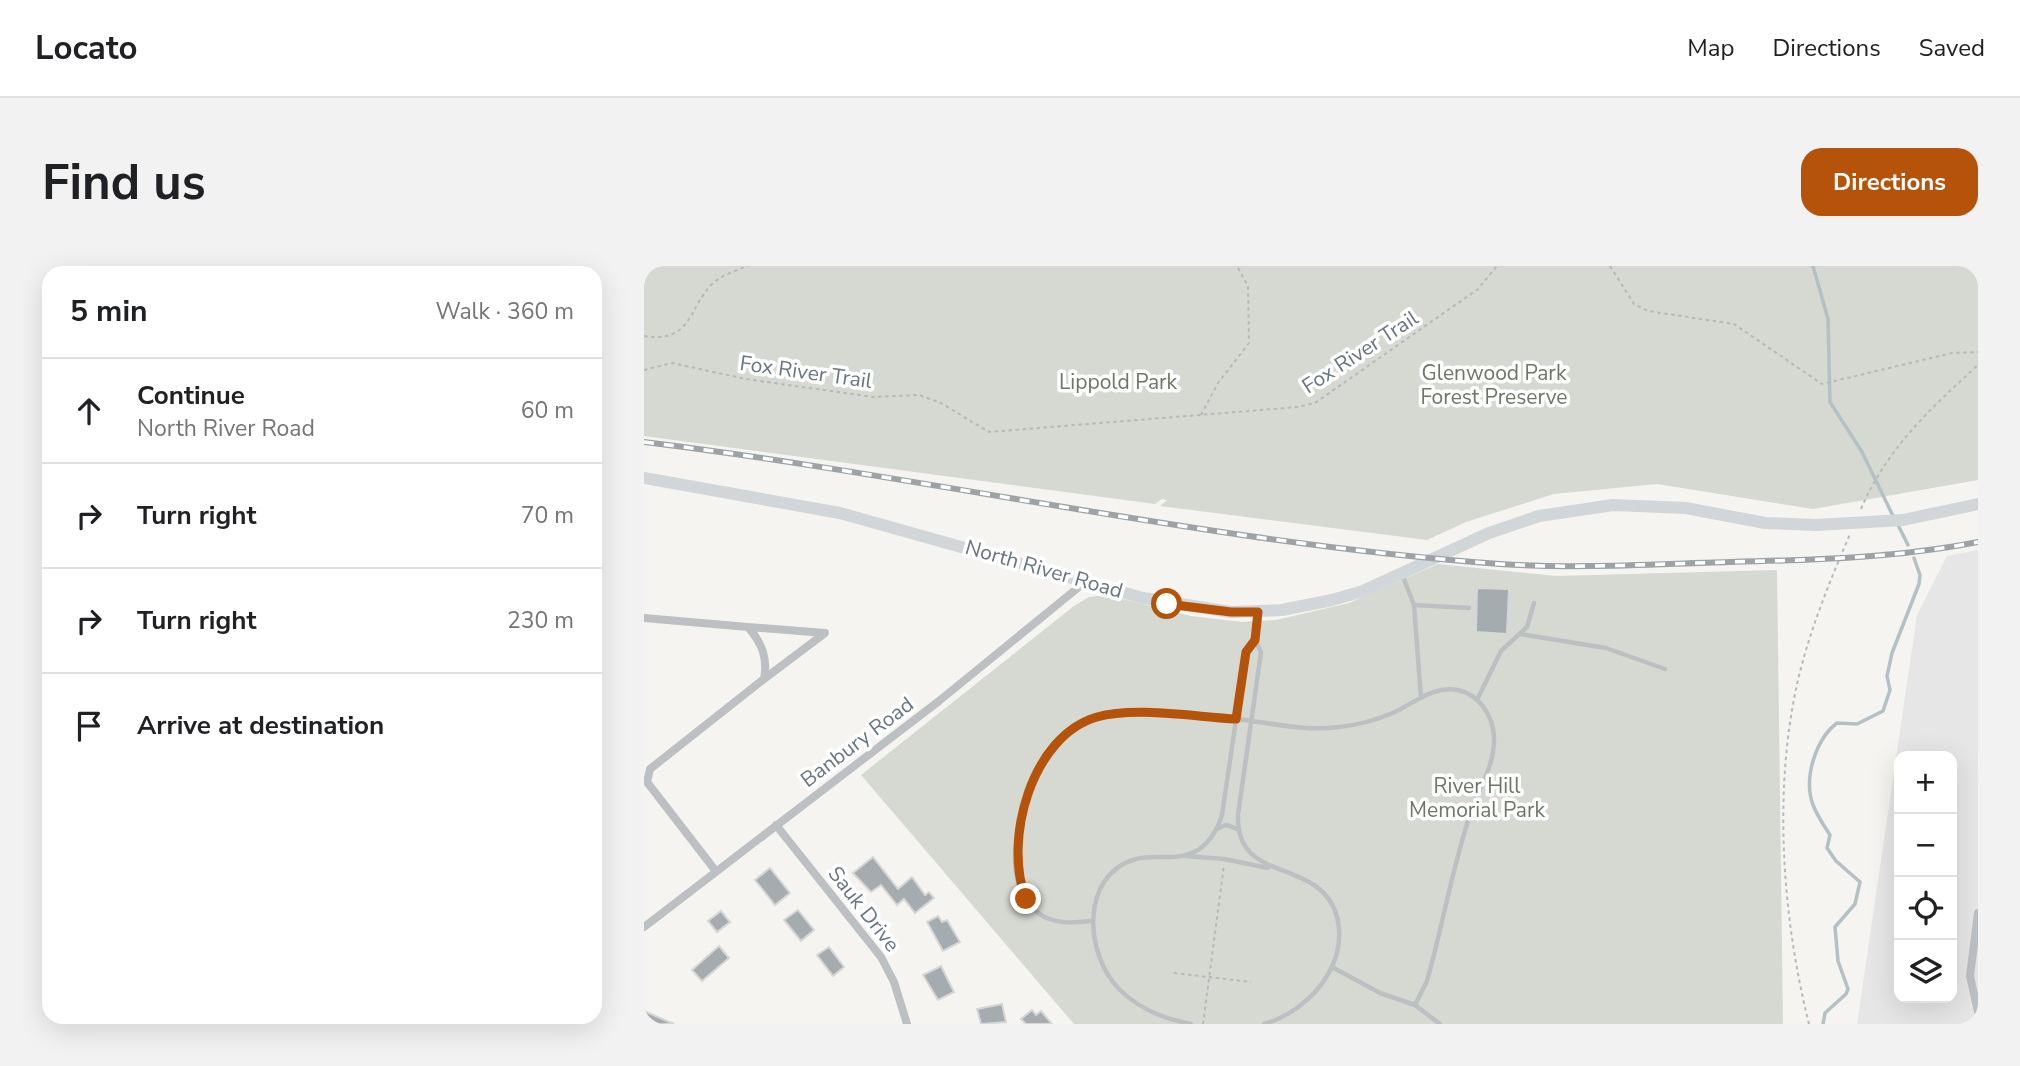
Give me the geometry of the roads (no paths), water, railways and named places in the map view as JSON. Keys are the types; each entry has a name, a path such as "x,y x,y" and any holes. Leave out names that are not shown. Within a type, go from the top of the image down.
{"main road":[{"name":"North River Road","path":"644,478 840,513 1167,604 1231,612 1258,612 1332,600 1363,591 1489,533 1539,516 1613,505 1686,508 1765,523 1816,525 1903,520 1978,504"}],"street":[{"name":"Banbury Road","path":"644,927 939,701 1087,580"},
{"path":"644,618 825,633 650,769 647,782 654,795 715,870"},
{"path":"748,627 764,652 767,664 764,679"},
{"name":"Sauk Drive","path":"776,825 881,957 894,982 907,1024"},
{"path":"1978,913 1970,976 1978,1012"}],"lane":[{"path":"1402,573 1414,605 1421,698"},
{"path":"1477,700 1502,651 1527,627 1534,603"},
{"path":"1414,605 1469,608"},
{"path":"1217,830 1222,814 1246,652 1255,640 1258,612"},
{"path":"1520,634 1606,648 1665,669"},
{"path":"1255,640 1261,652 1238,815 1239,830 1250,852 1274,870"},
{"path":"1092,922 1060,922 1043,916 1026,899 1018,880 1018,835 1027,794 1044,762 1063,738 1095,717 1134,714 1337,728 1373,721 1421,698 1450,690 1467,693 1486,711 1493,728 1492,761 1471,811 1431,967 1415,1005"},
{"path":"1182,856 1197,851 1217,830 1226,825 1239,830"},
{"path":"1191,1024 1160,1017 1118,989 1100,957 1092,922 1102,885 1116,868 1137,859 1182,856 1224,859 1274,870 1306,881 1328,898 1340,931 1332,967 1306,1001 1283,1017 1264,1024"},
{"path":"1332,967 1380,993 1415,1005 1440,1024"}],"waterway":[{"path":"1813,266 1828,319 1830,402 1862,452 1894,518"},
{"path":"1898,525 1908,545"},
{"path":"1823,1024 1825,1013 1848,989 1838,961 1835,927 1855,904 1860,882 1836,861 1827,848 1830,835 1813,805 1810,794 1813,760 1823,739 1837,723 1857,724 1883,711 1890,690 1887,676 1892,653 1919,584 1920,575 1914,558"}],"railway":[{"path":"644,442 751,456 1285,541 1500,564 1586,566 1823,559 1917,552 1978,542"}],"park label":[{"name":"Lippold Park","path":"1118,382"},
{"name":"Glenwood Park Forest Preserve","path":"1494,385"},
{"name":"River Hill Memorial Park","path":"1477,798"}]}
